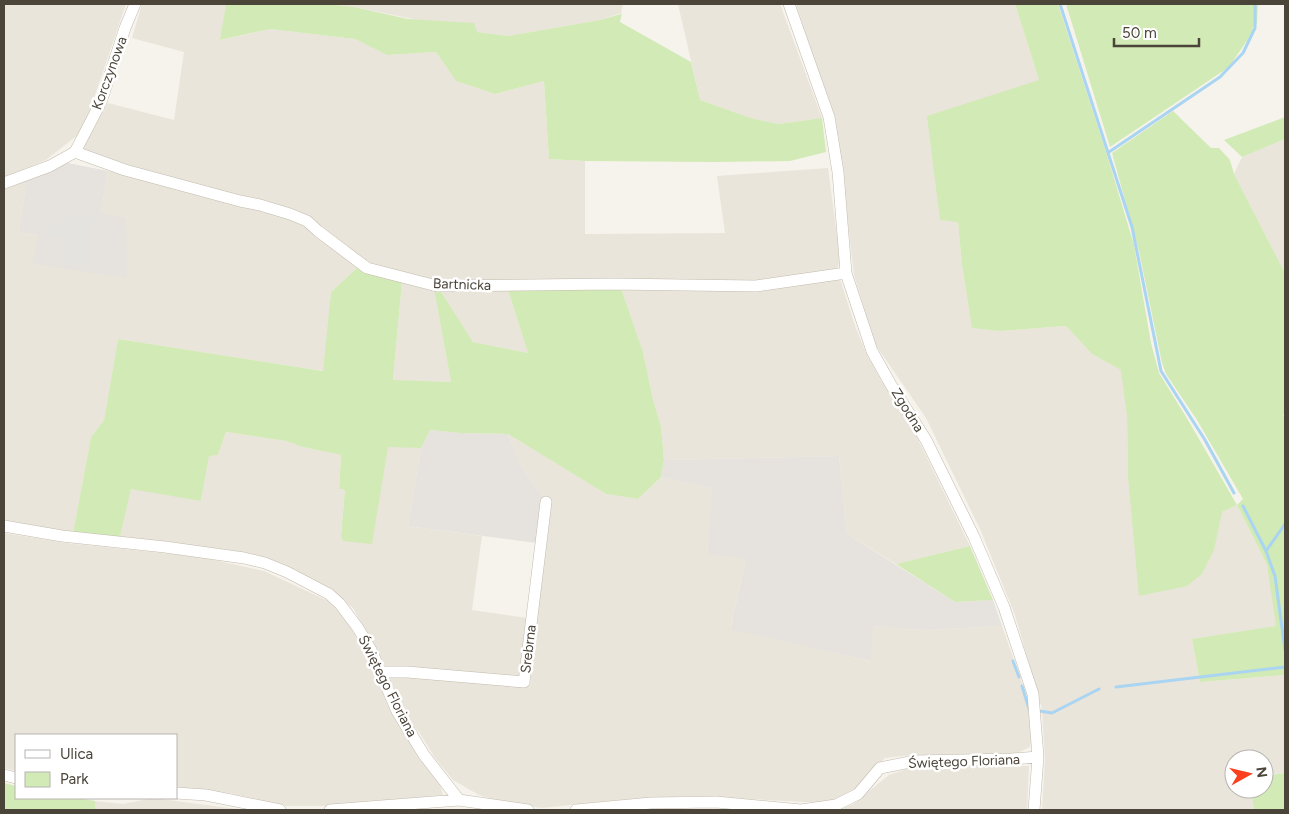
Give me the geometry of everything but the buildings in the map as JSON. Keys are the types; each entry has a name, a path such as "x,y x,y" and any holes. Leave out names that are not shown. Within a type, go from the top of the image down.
{"street":[{"name":"Korczynowa","path":"75,152 101,102 135,4"},
{"name":"Zgodna","path":"789,4 829,117 838,172 846,273 872,351 926,440 974,536 1004,606 1032,694 1038,757 1034,810"},
{"path":"4,183 50,166 75,152"},
{"name":"Bartnicka","path":"75,152 125,170 240,201 260,204 290,214 307,221 367,268 438,286 613,284 756,286 846,273"},
{"name":"Srebrna","path":"380,672 407,672 524,682 546,502"},
{"name":"Świętego Floriana","path":"4,526 62,536 159,546 244,558 287,572 329,594 340,604 358,628 371,650 397,711 424,755 447,782 459,800"},
{"name":"Świętego Floriana","path":"576,810 651,803 716,802 801,810 836,805 858,794 880,768 915,761 1012,760 1038,757"},
{"path":"178,793 206,795 280,810"},
{"path":"330,810 459,800 528,810"}],"shaded area":[{"path":"4,4 126,4 90,110 79,134 46,160 4,177"},
{"path":"142,4 226,4 221,40 270,29 355,39 387,55 436,52 456,81 495,94 544,81 549,159 585,161 585,234 725,233 717,176 828,168 840,259 837,270 764,282 441,284 368,265 299,211 241,199 128,167 81,150 108,103 174,120 184,52 132,38"},
{"path":"327,4 623,4 621,13 600,20 508,36 477,32 354,7"},
{"path":"678,4 780,4 822,118 778,124 751,118 700,100"},
{"path":"796,4 1015,4 1039,80 958,222 962,265 972,327 1000,331 1066,326 1092,354 1122,370 1127,417 1128,476 1222,512 1237,505 1267,565 1277,626 1192,639 1200,682 1285,675 1285,773 1274,775 1274,749 1224,749 1224,799 1252,799 1254,810 1042,810 1045,761 1042,709 1015,615 980,529 926,418 875,344 854,275 838,135"},
{"path":"1285,139 1285,273 1234,174 1242,157"},
{"path":"68,163 108,171 101,213 126,218 127,278 33,264 38,235 19,232 26,185 23,182"},
{"path":"108,171 141,178 291,219 312,231 358,267 331,292 324,371 118,339 104,420 91,437 73,533 4,522 4,190 23,182 26,185 19,232 38,235 101,213"},
{"path":"65,216 92,219 87,266 60,261 62,237 44,233 45,224 63,226"},
{"path":"840,279 866,353 882,382 913,429 970,546 896,564 847,534 839,456 664,460 661,427 643,352 621,288"},
{"path":"402,281 434,289 451,382 393,381"},
{"path":"440,290 508,290 528,353 473,342"},
{"path":"430,430 508,434 520,464 543,497 536,543 408,526 421,448"},
{"path":"226,432 286,441 303,447 341,455 339,489 345,490 341,536 388,446 421,448 408,526 482,536 472,610 527,618 520,677 385,666 353,608 325,586 291,571 236,551 120,537 131,488 201,501 209,455 218,455"},
{"path":"508,434 606,494 638,499 661,477 713,488 707,553 746,559 730,628 869,661 874,626 927,630 1002,626 1030,706 1032,737 1030,747 1015,754 912,755 885,758 854,790 842,798 825,803 690,796 630,799 542,808 502,802 479,795 453,780 435,758 419,732 414,728 388,675 530,685 551,499 543,497 520,464"},
{"path":"839,456 847,534 955,602 993,600 1002,626 927,630 874,626 870,661 730,629 746,559 707,554 712,488 661,477 664,460"},
{"path":"4,533 66,543 200,557 264,571 326,600 345,616 389,705 440,784 443,795 322,806 287,806 230,793 178,787 178,734 15,734 15,771 4,768"},
{"path":"1029,766 1027,810 838,810 853,804 889,775 913,767"},
{"path":"148,799 161,799 240,810 95,810 95,801 123,804"}],"green space":[{"path":"226,4 327,4 354,7 408,19 474,23 477,32 508,36 600,20 621,14 622,12 620,22 691,62 700,100 751,118 778,124 822,118 826,152 790,161 585,161 549,159 544,81 495,94 456,81 436,52 387,55 355,39 270,29 220,40"},
{"path":"1015,4 1058,4 1134,245 1151,343 1159,373 1237,505 1222,512 1214,550 1202,574 1187,586 1139,596 1128,476 1127,417 1121,370 1092,354 1066,326 1000,331 972,328 962,265 958,222 940,220 927,116 1039,80"},
{"path":"1066,4 1258,4 1257,24 1254,25 1250,36 1229,67 1110,147"},
{"path":"1173,111 1211,148 1219,148 1230,160 1234,174 1285,273 1285,411 1283,416 1285,416 1285,675 1200,682 1192,639 1276,626 1267,565 1237,505 1243,499 1197,420 1166,374 1162,363 1139,251 1112,153"},
{"path":"1285,117 1285,139 1242,157 1224,140"},
{"path":"358,267 402,281 393,380 451,382 434,289 440,290 473,342 528,353 508,290 621,288 643,352 661,427 664,460 661,477 638,499 606,494 508,434 430,430 421,448 388,447 372,544 343,541 341,536 345,490 339,489 341,455 303,447 286,441 226,432 218,455 209,456 201,501 131,489 120,537 73,533 91,437 104,420 118,339 323,371 331,292"},
{"path":"970,546 993,600 955,602 896,564"},
{"path":"1285,773 1285,810 1254,810 1252,799 1274,799 1274,775"},
{"path":"4,783 15,786 15,799 83,799 95,801 95,810 4,810"}],"waterway":[{"path":"1060,4 1132,227 1161,371 1205,440 1234,493"},
{"path":"1255,4 1255,15"},
{"path":"1109,152 1220,77 1243,53 1255,28 1255,16"},
{"path":"1243,506 1266,551 1275,576 1285,650"},
{"path":"1266,551 1285,524"},
{"path":"1013,661 1019,677"},
{"path":"1116,687 1285,667"},
{"path":"1022,686 1030,712"},
{"path":"1040,711 1052,713 1099,689"}]}
